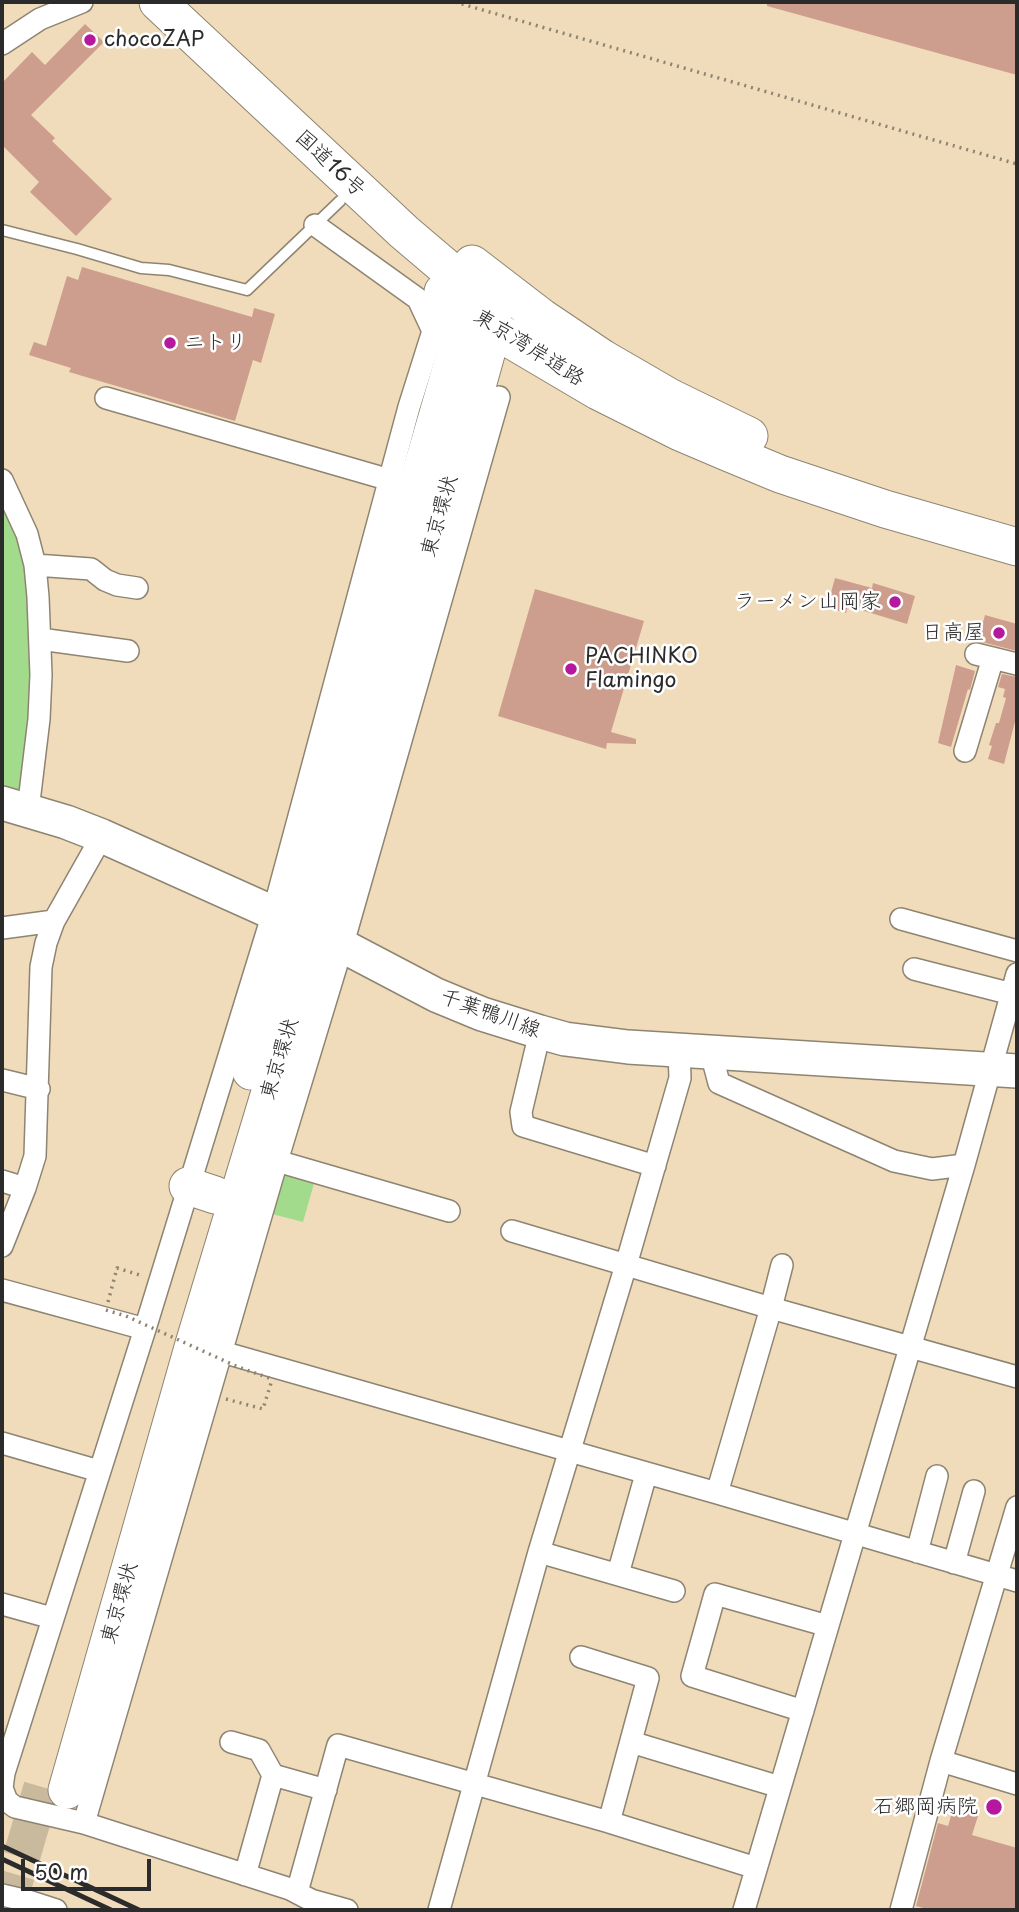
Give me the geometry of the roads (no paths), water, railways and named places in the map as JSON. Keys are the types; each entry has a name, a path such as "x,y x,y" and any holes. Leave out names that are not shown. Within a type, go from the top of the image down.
{"highway":[{"name":"東京湾岸道路","path":"130,2 214,85 328,213 490,323 627,407 727,452 780,474 885,509 1017,547"},
{"name":"国道16号","path":"158,2 386,215 484,300 492,312 490,323"},
{"name":"東京湾岸道路","path":"185,2 276,90 475,267 602,358 671,398 784,453 872,485 1017,528"},
{"name":"東京環状","path":"443,292 453,309 457,325 457,349 398,553 306,929 194,1344 55,1788 201,1191 306,929 438,525 490,323"},
{"path":"490,323 508,310 532,310"},
{"name":"東京環状","path":"398,553 436,467 473,340 479,328 490,323"}],"main road":[{"name":"千葉鴨川線","path":"12,811 66,822 102,836 306,929 436,995 482,1014 565,1039 695,1052 1004,1070"}],"street":[{"path":"2,44 40,19 82,2"},
{"path":"84,1823 320,1021 306,929 288,860 433,331 418,299 328,213"},
{"path":"306,929 360,884 499,397"},
{"path":"106,398 390,480"},
{"path":"2,480 27,534 35,565 40,639 39,719 12,811"},
{"path":"35,565 91,569 105,580 136,588"},
{"path":"40,639 128,651"},
{"path":"965,751 985,656 1017,664"},
{"path":"2,1246 35,1156 41,967 46,943 54,921 102,836"},
{"path":"901,919 1017,951"},
{"path":"2,928 54,921"},
{"path":"744,1910 964,1166 1004,1070 1013,1000 914,969"},
{"path":"540,1032 521,1112 523,1126 655,1166"},
{"path":"439,1910 539,1552 680,1078 695,1052 719,1083 894,1161 932,1169 964,1166"},
{"path":"2,1080 38,1089"},
{"path":"277,1161 449,1211"},
{"path":"2,1181 25,1188"},
{"path":"201,1191 145,1329 52,1618 4,1773 2,1788 7,1801 15,1807 84,1823 347,1910"},
{"path":"512,1231 1017,1377"},
{"path":"717,1493 782,1265"},
{"path":"2,1290 145,1329"},
{"path":"222,1352 1007,1578"},
{"path":"4,1450 99,1471"},
{"path":"618,1574 646,1474"},
{"path":"917,1552 937,1476"},
{"path":"954,1563 974,1491"},
{"path":"901,1910 941,1761 1007,1578 1017,1507"},
{"path":"539,1552 674,1591"},
{"path":"803,1711 692,1676 715,1594 828,1626"},
{"path":"2,1604 52,1618"},
{"path":"581,1657 648,1678 609,1822"},
{"path":"231,1742 259,1750 273,1775 245,1875"},
{"path":"631,1742 780,1787"},
{"path":"297,1892 338,1745 609,1822 756,1868"},
{"path":"941,1761 1017,1784"},
{"path":"273,1775 326,1790"},
{"path":"2,1895 28,1900 56,1910"}],"lane":[{"path":"2,230 141,268 170,270 247,290 328,213"}],"tunnel":[{"path":"6,1910 42,1787"}],"railway":[{"path":"2,1846 139,1910"},
{"path":"2,1859 111,1910"}],"place":[{"name":"chocoZAP","path":"90,40"},
{"name":"ニトリ","path":"170,343"},
{"name":"ラーメン山岡家","path":"895,602"},
{"name":"日高屋","path":"999,633"},
{"name":"PACHINKO Flamingo","path":"571,669"},
{"name":"石郷岡病院","path":"994,1807"}]}
